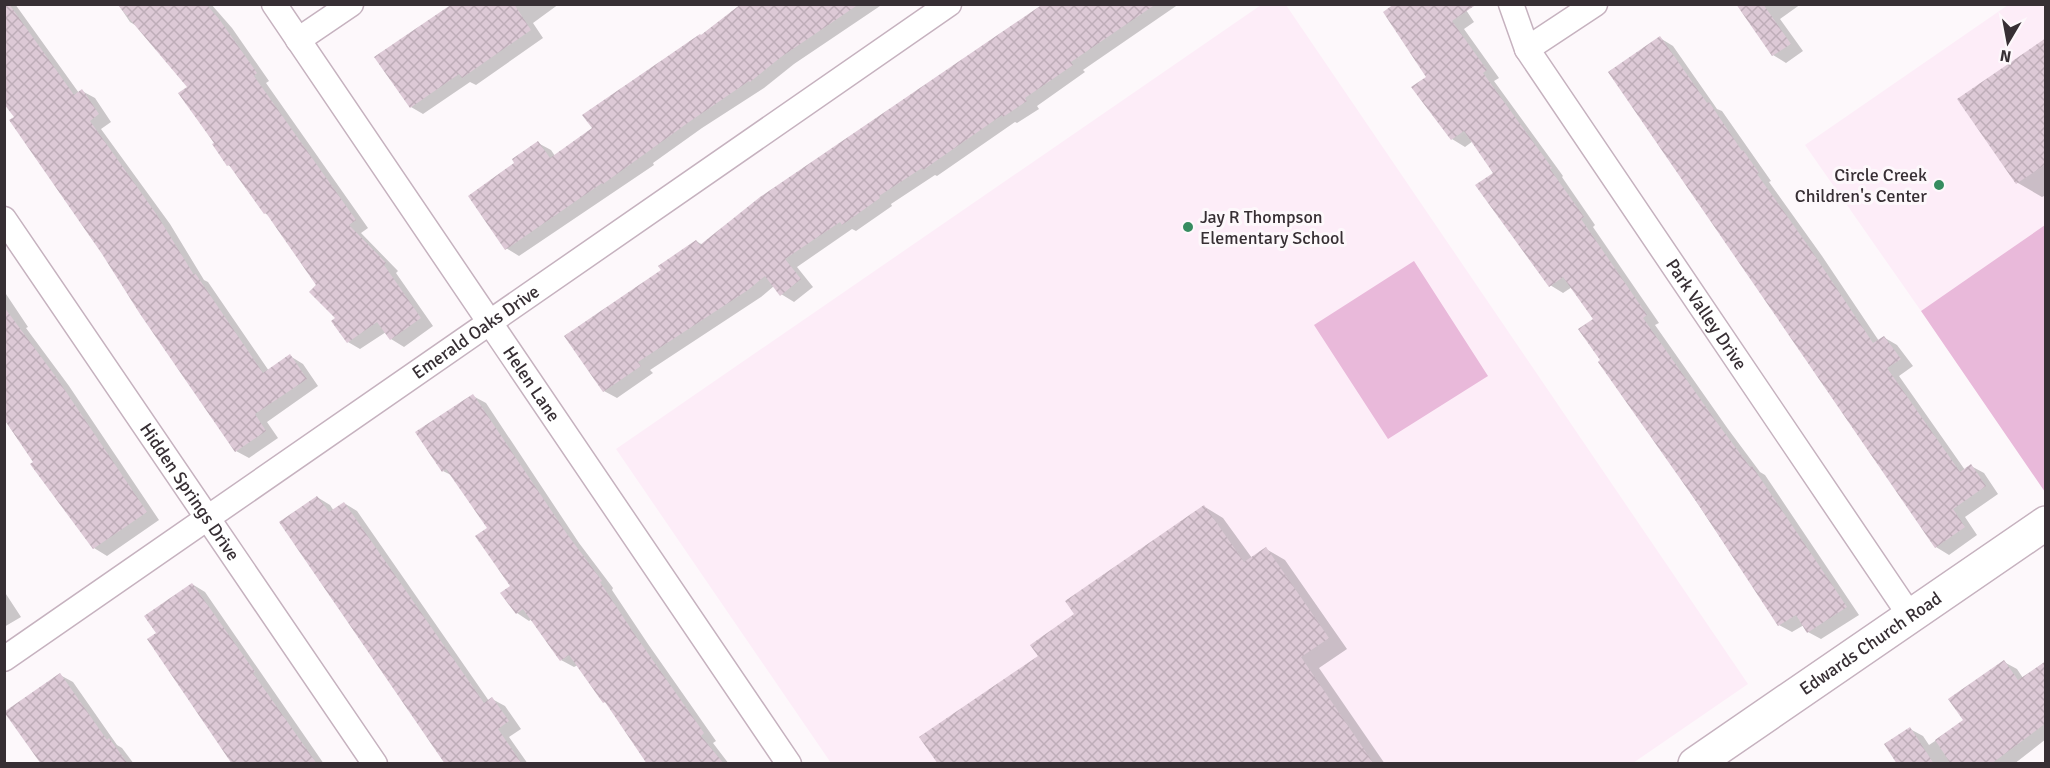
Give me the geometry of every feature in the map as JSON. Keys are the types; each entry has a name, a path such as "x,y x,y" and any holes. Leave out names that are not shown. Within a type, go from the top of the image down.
{"street":[{"name":"Helen Lane","path":"274,4 789,764"},
{"path":"298,40 351,4"},
{"name":"Emerald Oaks Drive","path":"4,659 949,4"},
{"name":"Park Valley Drive","path":"1511,4 1527,50 1911,617"},
{"path":"1527,50 1595,4"},
{"name":"Hidden Springs Drive","path":"4,219 375,764"},
{"name":"Edwards Church Road","path":"1695,764 2046,523"}],"shaded area":[{"name":"Jay R Thompson Elementary School","path":"1261,5 1286,5 1748,684 1633,763 831,763 616,449"},
{"name":"Circle Creek Children's Center","path":"2008,5 2045,5 2045,225 1921,311 1805,145"},
{"path":"2045,225 2045,492 1921,311"},
{"path":"1414,261 1488,376 1388,439 1314,325"}],"building":[{"path":"4,4 9,4 74,95 82,89 99,114 90,121 157,215 194,275 195,273 263,373 290,354 307,379 255,414 266,431 235,452 9,120 14,117 4,104"},
{"path":"117,4 206,4 257,73 254,76 356,220 349,225 386,263 384,265 421,318 390,340 377,322 347,343 331,321 335,318 309,292 316,285 266,213 264,214 229,165 227,166 212,144 214,143 178,93 187,87"},
{"path":"452,4 514,4 531,30 462,78 459,74 410,108 374,57"},
{"path":"741,4 859,4 781,57 750,82 505,250 468,196 514,163 512,159 538,141 550,158 592,128 582,115 701,35"},
{"path":"1043,4 1156,4 1071,62 1073,65 1025,98 1027,101 1003,117 1002,115 923,170 922,168 879,196 880,198 842,225 840,222 785,259 801,279 780,296 765,276 748,290 638,362 641,366 603,392 564,336 661,270 658,266 696,240 700,245 760,197"},
{"path":"1394,4 1477,4 1452,21 1487,70 1483,73 1552,168 1550,169 1584,217 1581,219 1647,315 1643,318 1715,420 1750,467 1752,466 1847,607 1807,633 1796,615 1778,626 1698,504 1598,362 1600,360 1578,329 1593,319 1563,277 1549,287 1475,185 1493,173 1464,131 1451,140 1411,87 1426,77 1383,12"},
{"path":"1736,4 1763,4 1791,44 1772,56"},
{"path":"1660,36 1759,173 1757,174 1873,343 1884,336 1901,359 1887,368 1960,472 1971,464 1986,486 1953,509 1965,527 1935,548 1608,72"},
{"path":"2046,38 2046,164 2016,184 1957,99"},
{"path":"4,307 56,377 147,512 93,549 30,464 33,462 4,419"},
{"path":"473,394 567,534 602,581 600,582 635,635 704,733 701,736 724,764 647,764 605,702 603,703 569,655 560,661 523,609 516,614 500,593 510,586 475,536 487,528 446,469 442,472 415,432"},
{"path":"317,496 329,512 344,502 484,703 492,697 509,721 498,729 522,764 445,764 279,522"},
{"path":"1204,505 1244,562 1266,547 1329,638 1301,657 1374,764 938,764 919,737 1038,656 1030,645 1074,614 1065,601"},
{"path":"192,583 317,764 232,764 147,639 156,633 144,616"},
{"path":"2004,660 2018,680 2046,661 2046,723 1991,764 1951,764 1935,740 1963,720 1948,699"},
{"path":"60,673 107,740 109,738 128,764 41,764 4,712"},
{"path":"1910,727 1934,764 1897,764 1884,744"}],"place":[{"name":"Circle Creek Children's Center","path":"1939,185"},
{"name":"Jay R Thompson Elementary School","path":"1188,227"}]}
